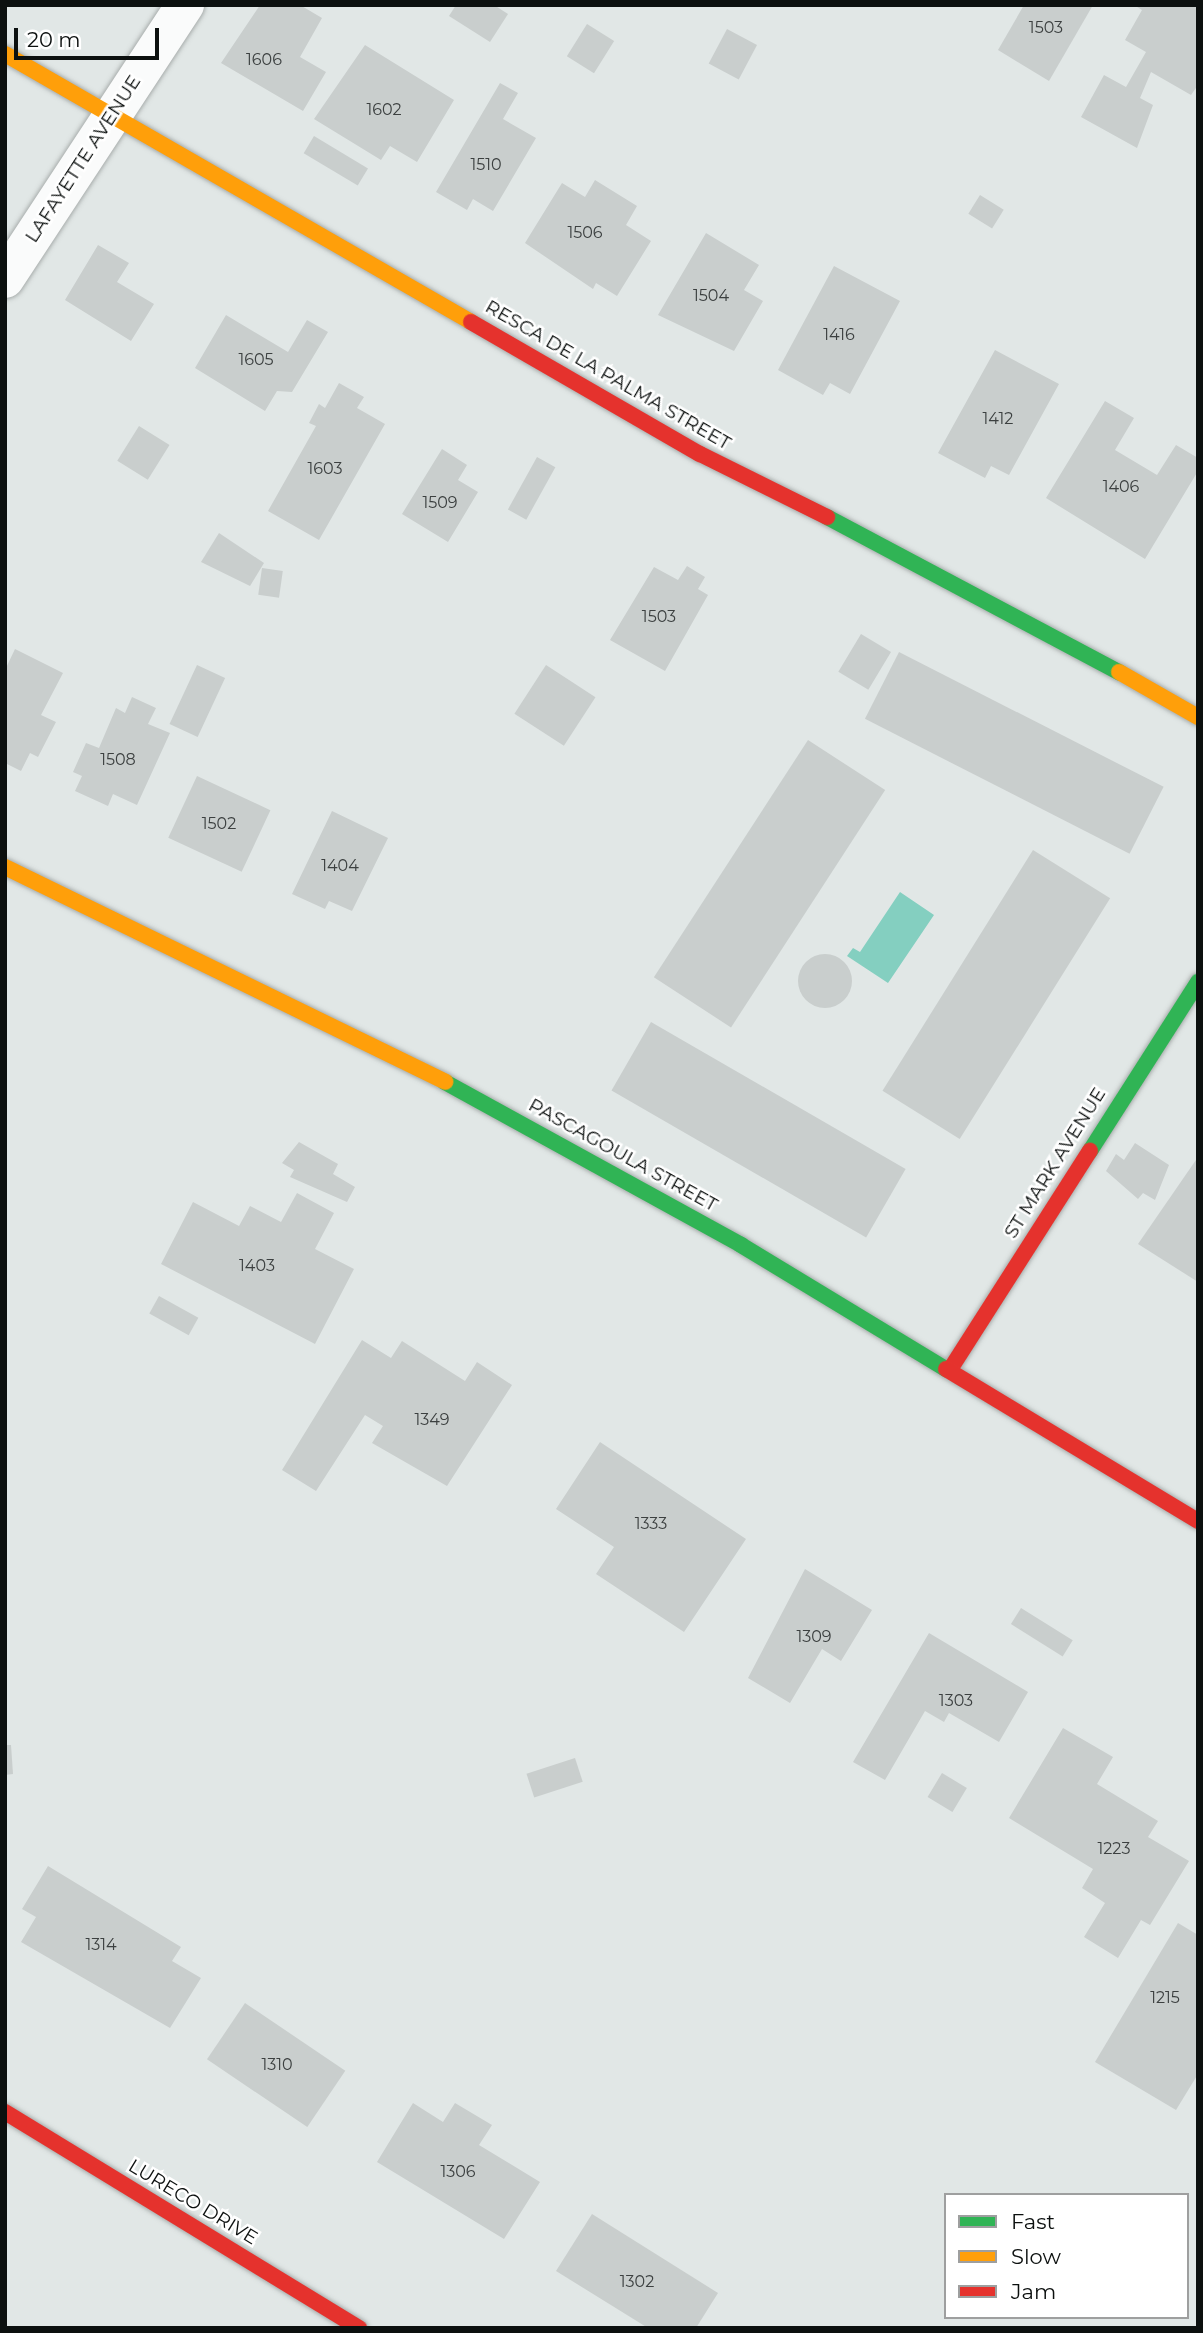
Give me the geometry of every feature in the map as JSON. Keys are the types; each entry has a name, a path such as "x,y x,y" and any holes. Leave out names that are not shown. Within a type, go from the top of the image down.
{"street":[{"name":"LAFAYETTE AVENUE","path":"5,279 185,5"},
{"name":"RESCA DE LA PALMA STREET","path":"5,54 700,454 951,578 1198,717"},
{"name":"PASCAGOULA STREET","path":"5,867 474,1096 951,1368 1198,1521"},
{"name":"ST MARK AVENUE","path":"951,1368 1198,982"},
{"name":"LURECO DRIVE","path":"5,2112 359,2328"}],"shaded area":[{"path":"900,892 934,915 888,983 847,956 853,948 860,952"}],"building":[{"path":"260,5 300,5 322,18 300,57 326,72 303,111 221,63"},
{"path":"456,5 494,5 508,14 490,42 449,16"},
{"path":"1024,5 1093,5 1049,81 998,50"},
{"path":"1134,5 1198,5 1198,85 1191,95 1151,72 1140,98 1153,105 1137,148 1081,117 1104,75 1126,87 1146,52 1125,40 1142,10"},
{"path":"587,24 614,41 594,73 567,56"},
{"path":"727,29 757,45 739,79 709,63"},
{"path":"365,45 454,100 417,162 390,146 381,160 314,119"},
{"path":"500,83 518,93 503,119 536,138 493,211 473,199 467,210 436,192"},
{"path":"314,136 368,168 358,186 304,153"},
{"path":"595,180 637,206 626,225 651,241 617,296 596,283 593,289 525,243 562,183 585,197"},
{"path":"980,195 1004,210 992,228 968,214"},
{"path":"706,233 759,265 744,290 763,301 734,351 658,315"},
{"path":"98,245 129,263 117,282 154,304 131,341 65,300"},
{"path":"834,266 900,301 850,394 830,383 823,395 778,370"},
{"path":"226,315 288,352 307,320 328,332 292,392 277,391 265,411 195,368"},
{"path":"995,350 1059,384 1009,475 991,466 985,478 938,453"},
{"path":"339,383 364,397 357,408 385,424 319,540 268,511 316,426 309,423 319,404 325,408"},
{"path":"1105,401 1134,418 1115,450 1157,475 1176,445 1198,458 1198,471 1145,559 1046,498"},
{"path":"139,426 170,445 148,480 117,461"},
{"path":"442,449 467,465 458,480 478,492 448,542 402,514"},
{"path":"537,457 555,467 526,520 508,509"},
{"path":"219,533 264,563 250,586 201,562"},
{"path":"687,566 705,577 698,589 708,595 665,671 610,640 654,567 678,580"},
{"path":"262,568 283,571 279,598 258,595"},
{"path":"861,634 891,652 868,690 838,672"},
{"path":"15,649 63,673 41,715 56,722 38,757 30,753 21,771 5,763 5,670"},
{"path":"899,652 1164,787 1130,854 865,719"},
{"path":"197,665 225,678 198,737 170,724"},
{"path":"546,665 595,697 564,746 514,714"},
{"path":"132,697 156,708 148,724 170,733 137,805 113,794 108,806 75,791 82,776 73,772 86,743 99,748 116,708 125,713"},
{"path":"808,740 885,790 731,1027 654,977"},
{"path":"197,776 270,810 242,872 168,838"},
{"path":"332,811 388,838 352,911 329,901 325,909 292,894"},
{"path":"1033,850 1110,898 960,1139 883,1091"},
{"path":"825,954 844,962 852,981 844,1000 825,1008 806,1000 798,981 806,962"},
{"path":"651,1022 906,1169 866,1237 612,1090"},
{"path":"299,1142 338,1164 333,1174 355,1187 347,1202 290,1177 294,1170 282,1163"},
{"path":"1135,1143 1169,1165 1155,1200 1143,1193 1138,1199 1106,1171 1116,1154 1124,1160"},
{"path":"1198,1157 1198,1282 1138,1244"},
{"path":"297,1193 334,1213 315,1249 354,1269 315,1344 161,1264 193,1202 239,1226 250,1206 281,1222"},
{"path":"159,1296 198,1318 189,1335 149,1313"},
{"path":"362,1340 391,1358 402,1341 465,1381 477,1362 512,1385 447,1486 372,1443 383,1426 365,1415 316,1491 282,1470"},
{"path":"600,1442 746,1539 684,1632 596,1574 614,1547 556,1509"},
{"path":"805,1569 872,1610 841,1661 822,1649 790,1703 748,1678"},
{"path":"1021,1608 1073,1640 1063,1656 1011,1624"},
{"path":"929,1633 1028,1692 999,1742 949,1713 944,1722 925,1711 885,1780 853,1762"},
{"path":"1063,1728 1113,1757 1097,1784 1158,1821 1148,1837 1189,1861 1150,1925 1141,1920 1118,1958 1084,1937 1105,1903 1082,1888 1093,1869 1009,1818"},
{"path":"5,1745 11,1745 13,1774 5,1775"},
{"path":"575,1758 583,1782 534,1798 526,1774"},
{"path":"942,1773 967,1788 952,1812 928,1797"},
{"path":"48,1866 181,1947 172,1961 201,1978 170,2028 21,1942 36,1917 22,1909"},
{"path":"1178,1923 1198,1935 1198,2074 1176,2110 1095,2062"},
{"path":"245,2003 345,2071 307,2127 207,2059"},
{"path":"413,2103 443,2122 455,2103 492,2125 479,2145 540,2182 504,2239 377,2162"},
{"path":"592,2214 718,2293 696,2328 648,2328 556,2271"}],"traffic: fast":[{"path":"827,517 1119,672"},
{"path":"1090,1151 1198,982"},
{"path":"445,1082 741,1245 946,1369"}],"traffic: slow":[{"path":"5,54 471,322"},
{"path":"1119,672 1198,717"},
{"path":"5,867 445,1082"}],"traffic: jam":[{"path":"471,322 700,454 827,517"},
{"path":"951,1368 1090,1151"},
{"path":"946,1369 1198,1521"},
{"path":"5,2112 359,2328"}]}
